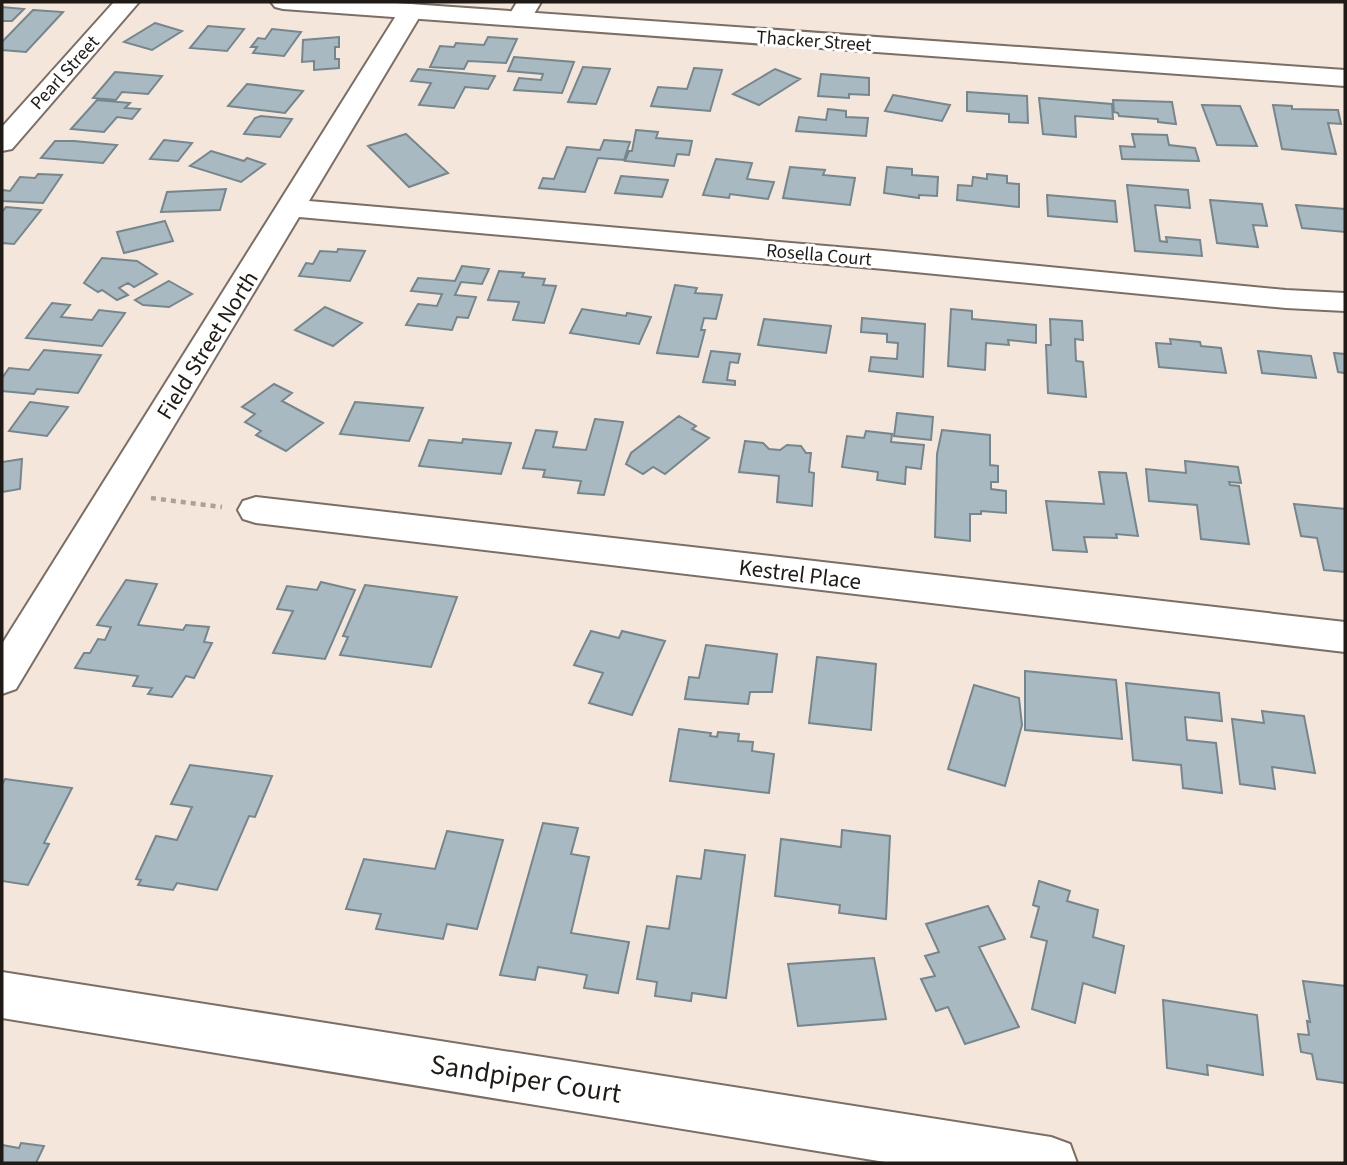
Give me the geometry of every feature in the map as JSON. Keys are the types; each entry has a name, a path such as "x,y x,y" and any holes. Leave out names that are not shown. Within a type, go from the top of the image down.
{"street":[{"name":"Pearl Street","path":"2,141 127,2"},
{"name":"Thacker Street","path":"283,2 411,11 524,10 1345,78"},
{"name":"Field Street North","path":"2,678 411,11"},
{"name":"Rosella Court","path":"292,208 884,260 1286,299 1345,302"},
{"name":"Kestrel Place","path":"256,510 1345,637"},
{"name":"Sandpiper Court","path":"2,995 1051,1163"}],"path":[{"path":"115,494 256,510"}],"building":[{"path":"2,7 24,9 12,21 2,21"},
{"path":"33,10 63,12 26,52 2,50 2,42"},
{"path":"155,23 182,31 152,50 124,42"},
{"path":"208,26 244,29 227,51 190,48"},
{"path":"272,29 301,32 284,56 253,53 257,47 251,47 258,38 265,39"},
{"path":"339,37 339,47 335,47 335,59 339,59 339,68 314,70 314,61 302,62 303,40"},
{"path":"488,37 517,39 506,63 468,61 464,69 430,67 440,46 454,47 456,43 484,45"},
{"path":"514,57 574,62 562,93 514,90 519,78 541,80 543,74 508,71"},
{"path":"583,67 610,69 596,104 568,102"},
{"path":"694,68 722,70 710,111 651,106 658,87 687,89"},
{"path":"418,69 495,76 488,89 465,87 454,108 419,105 431,83 411,81"},
{"path":"775,69 800,79 759,105 733,94"},
{"path":"115,72 162,76 148,94 122,92 116,100 93,98"},
{"path":"821,74 869,78 869,95 849,94 849,98 818,96"},
{"path":"247,84 303,91 285,113 228,106"},
{"path":"967,92 1027,96 1028,123 1009,122 1009,114 967,111"},
{"path":"893,95 950,105 942,121 885,111"},
{"path":"1039,98 1112,104 1113,119 1075,116 1076,137 1043,134"},
{"path":"97,100 130,103 125,108 140,109 132,119 117,117 104,132 71,129"},
{"path":"1113,100 1172,102 1176,124 1158,122 1158,119 1119,116 1114,112"},
{"path":"1202,105 1240,106 1257,146 1217,145"},
{"path":"1273,105 1292,106 1292,109 1338,110 1341,124 1328,123 1336,154 1282,149"},
{"path":"828,109 846,111 846,117 868,118 866,136 796,131 799,117 826,120"},
{"path":"261,116 292,119 280,137 244,134 255,118"},
{"path":"636,130 658,132 656,138 692,141 689,155 677,154 674,166 625,161 629,151 632,151"},
{"path":"406,134 448,173 409,187 368,146"},
{"path":"1132,134 1167,135 1169,145 1195,148 1199,161 1122,159 1120,146 1135,147"},
{"path":"164,140 192,143 178,161 150,159"},
{"path":"604,140 630,142 624,160 598,158 585,192 539,188 543,178 554,179 567,147 600,150"},
{"path":"55,141 117,145 103,163 41,158"},
{"path":"211,151 265,164 241,182 190,166"},
{"path":"716,159 752,163 747,179 774,182 768,199 730,194 729,198 703,195"},
{"path":"790,167 825,170 823,175 855,178 850,205 783,198"},
{"path":"887,167 912,169 912,175 938,177 937,196 919,195 919,198 884,193"},
{"path":"38,174 62,175 43,203 2,201 2,190 10,191 20,177 35,178"},
{"path":"987,174 1007,176 1007,183 1019,184 1019,207 957,200 958,185 972,186 973,177 987,179"},
{"path":"621,176 668,180 662,197 615,193"},
{"path":"1127,185 1188,190 1190,208 1155,205 1160,241 1167,242 1166,237 1200,240 1202,256 1135,251"},
{"path":"226,189 220,210 161,212 167,192"},
{"path":"1047,195 1115,201 1117,222 1048,216"},
{"path":"1210,200 1262,204 1267,226 1253,225 1258,247 1217,243"},
{"path":"1296,205 1345,209 1345,232 1302,228"},
{"path":"6,207 41,210 14,244 2,243 2,212"},
{"path":"165,221 173,241 124,253 117,232"},
{"path":"338,249 365,251 350,281 299,276 306,263 313,264 320,251 337,252"},
{"path":"102,258 137,261 157,274 134,287 128,283 119,288 128,295 117,300 84,283"},
{"path":"462,266 489,269 482,284 461,282 455,295 476,297 468,318 457,317 452,330 406,325 418,304 437,306 442,294 411,291 418,278 455,281"},
{"path":"499,271 524,273 522,277 545,279 543,285 556,286 544,323 513,320 519,302 488,300"},
{"path":"169,281 192,294 169,307 143,305 135,300"},
{"path":"675,285 697,288 695,293 722,295 716,319 704,318 701,330 705,330 698,357 657,353"},
{"path":"52,303 70,305 61,317 92,320 99,310 125,313 102,346 26,338"},
{"path":"325,307 362,323 333,346 295,330"},
{"path":"582,309 651,317 639,344 570,333"},
{"path":"951,309 972,311 972,319 1036,325 1036,343 1008,340 1009,345 986,343 985,370 948,366"},
{"path":"862,318 925,324 923,377 869,371 871,357 897,359 898,343 887,342 887,334 861,332"},
{"path":"764,319 831,326 826,353 758,345"},
{"path":"1050,319 1082,321 1083,340 1075,339 1076,361 1083,362 1086,397 1048,393 1046,345 1051,345"},
{"path":"1170,339 1200,342 1201,346 1221,348 1226,373 1159,367 1156,343 1171,344"},
{"path":"44,350 101,355 78,393 37,389 34,394 2,391 2,378 9,368 29,370"},
{"path":"711,351 740,354 738,363 730,362 727,380 735,381 735,385 703,382"},
{"path":"1258,351 1311,356 1316,378 1262,373"},
{"path":"1334,353 1345,354 1345,373 1338,372"},
{"path":"274,384 292,393 282,401 323,423 286,451 256,435 261,431 245,422 255,414 242,407"},
{"path":"30,402 68,407 47,436 9,431"},
{"path":"355,402 423,408 409,441 340,434"},
{"path":"897,413 933,417 931,440 894,436"},
{"path":"679,416 696,426 692,429 709,438 665,474 653,467 643,474 626,464 631,453"},
{"path":"595,419 623,422 604,495 578,493 581,481 543,477 545,470 523,468 536,430 557,432 553,447 586,450"},
{"path":"942,430 990,435 990,465 998,466 998,482 991,482 991,489 1006,491 1006,513 981,511 981,514 970,514 970,541 935,537 937,454"},
{"path":"866,431 892,434 891,442 924,445 921,469 906,467 905,484 877,480 878,472 842,467 847,436 864,438"},
{"path":"463,439 511,443 501,474 419,466 429,440 462,443"},
{"path":"745,441 763,443 769,449 780,450 787,445 801,446 806,453 811,453 809,472 814,473 812,506 777,502 779,476 739,472"},
{"path":"22,459 20,489 2,492 2,462"},
{"path":"1185,461 1238,467 1241,483 1229,482 1230,485 1239,486 1249,544 1201,539 1197,505 1149,501 1146,469 1186,473"},
{"path":"1099,472 1126,473 1138,536 1116,534 1117,538 1084,537 1087,552 1053,550 1046,501 1104,504"},
{"path":"1294,504 1345,509 1345,572 1324,570 1317,538 1301,536"},
{"path":"126,580 157,584 138,625 183,630 186,625 209,627 204,642 212,643 194,678 186,676 172,697 148,694 152,688 133,686 138,676 75,668 84,653 90,653 98,639 105,640 111,627 97,625"},
{"path":"321,582 355,590 325,659 273,653 293,611 277,609 287,586 317,590"},
{"path":"365,585 457,597 431,667 340,655 348,637 343,636"},
{"path":"591,631 619,638 622,631 665,641 632,715 589,703 603,673 574,665"},
{"path":"706,645 777,654 772,692 750,692 748,704 685,699 689,677 699,678"},
{"path":"817,657 876,664 871,730 809,723"},
{"path":"1025,671 1116,680 1122,739 1025,730"},
{"path":"1126,683 1219,693 1222,721 1185,717 1187,740 1216,743 1222,793 1183,788 1181,765 1133,760"},
{"path":"974,685 1019,698 1022,725 1005,786 948,769"},
{"path":"1262,711 1304,716 1315,773 1272,767 1275,789 1240,784 1232,719 1264,723"},
{"path":"679,729 711,733 710,736 717,737 718,732 739,734 738,741 753,742 752,751 774,754 769,793 670,781"},
{"path":"190,765 272,776 255,817 249,816 217,890 177,883 173,890 138,885 141,880 136,879 156,836 177,840 192,807 171,804"},
{"path":"5,779 72,788 44,843 49,844 28,885 2,881 2,785"},
{"path":"543,823 578,828 571,854 589,857 571,933 629,942 618,993 584,988 587,975 538,967 535,980 500,975"},
{"path":"842,830 890,836 886,919 839,913 840,905 775,896 781,839 841,847"},
{"path":"447,831 503,840 477,929 447,924 443,939 376,929 381,914 346,909 364,859 435,869"},
{"path":"705,850 745,855 726,998 692,993 691,1001 655,996 657,982 637,979 647,926 669,929 677,876 701,879"},
{"path":"1039,881 1070,891 1067,901 1098,910 1093,937 1124,946 1115,993 1083,983 1075,1023 1032,1009 1047,941 1031,937 1039,907 1033,905"},
{"path":"988,906 1005,939 979,947 1019,1027 965,1044 948,1007 936,1011 921,979 935,976 925,956 939,952 926,924"},
{"path":"874,958 886,1019 798,1026 788,964"},
{"path":"1303,981 1345,986 1345,1083 1317,1079 1312,1054 1301,1052 1298,1034 1309,1035 1307,1021 1310,1022"},
{"path":"1163,1000 1257,1015 1263,1075 1207,1065 1208,1075 1167,1068"},
{"path":"21,1143 44,1146 36,1163 2,1163 2,1145 19,1148"}]}
